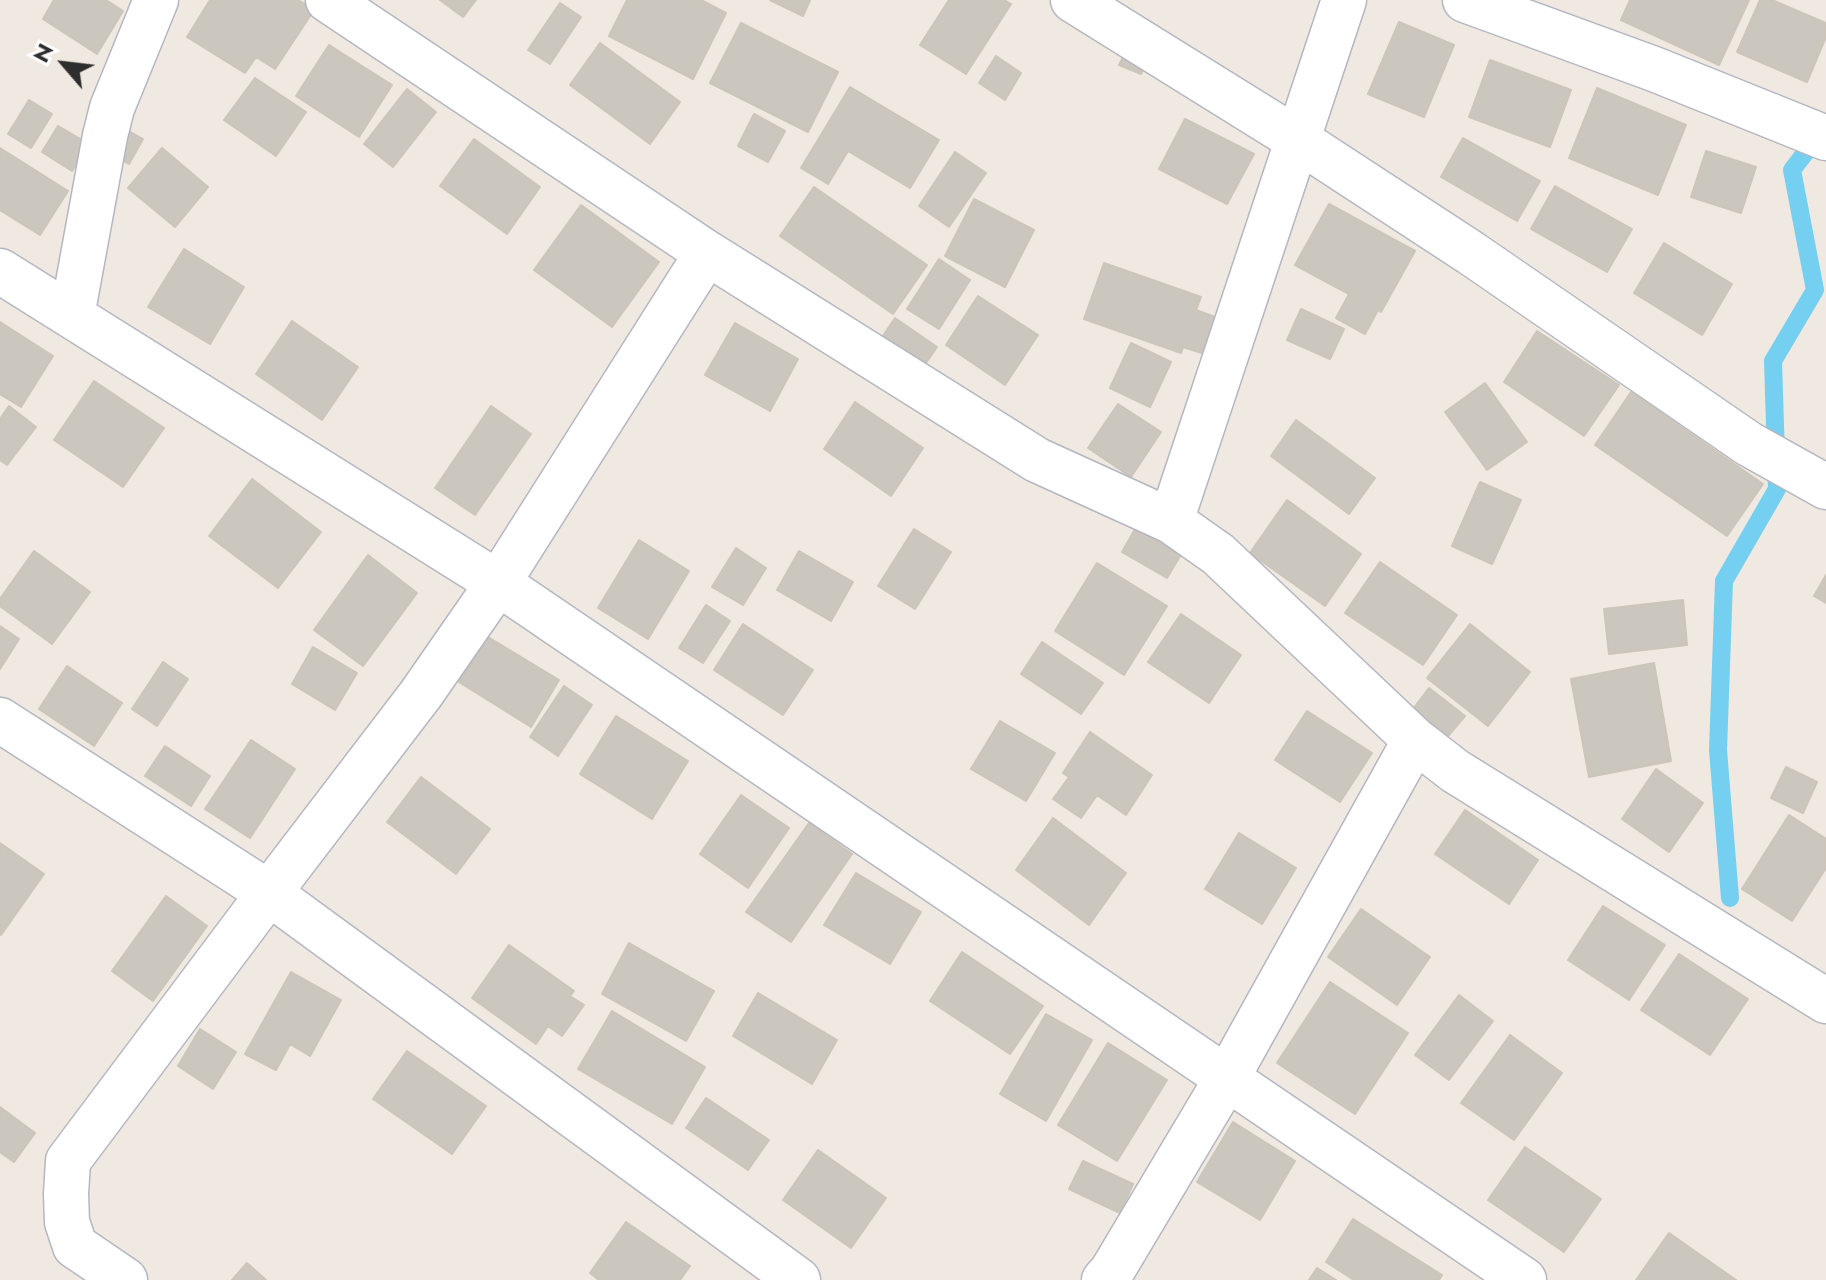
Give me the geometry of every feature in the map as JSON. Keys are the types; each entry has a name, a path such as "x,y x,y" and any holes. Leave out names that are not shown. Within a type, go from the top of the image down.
{"street":[{"path":"72,316 112,108 156,0"},
{"path":"328,0 707,253 1037,460 1171,521 1218,554 1415,740 1455,771 1826,1001"},
{"path":"1073,0 1298,140 1471,253 1749,444 1823,485"},
{"path":"1171,521 1344,0"},
{"path":"1465,0 1654,69 1812,132"},
{"path":"125,1280 75,1246 67,1222 68,1161 421,694 498,583 707,253"},
{"path":"0,271 498,583 1524,1280"},
{"path":"0,720 269,893 798,1280"},
{"path":"1104,1280 1227,1078 1415,740"}],"building":[{"path":"54,0 106,0 123,11 97,54 43,19"},
{"path":"210,0 298,0 314,10 275,69 256,57 245,73 187,37"},
{"path":"440,0 476,0 463,17"},
{"path":"627,0 701,0 726,13 693,79 609,36"},
{"path":"770,0 810,0 803,16"},
{"path":"949,0 1004,0 1011,4 966,74 920,45"},
{"path":"1630,0 1749,0 1719,65 1621,20"},
{"path":"1760,0 1772,0 1826,23 1826,37 1807,82 1737,52"},
{"path":"560,3 581,17 550,64 528,50"},
{"path":"1399,22 1454,45 1424,117 1368,94"},
{"path":"741,23 838,72 808,132 710,83"},
{"path":"600,43 680,102 650,144 570,85"},
{"path":"329,45 392,85 359,137 296,96"},
{"path":"1125,53 1146,62 1141,74 1119,65"},
{"path":"996,56 1021,73 1005,100 979,83"},
{"path":"1490,60 1571,90 1550,147 1469,117"},
{"path":"255,78 306,112 276,156 224,120"},
{"path":"850,87 939,140 910,188 848,151 828,184 801,168"},
{"path":"1597,88 1686,125 1658,195 1569,158"},
{"path":"407,89 436,112 393,167 364,144"},
{"path":"29,100 52,114 31,148 8,134"},
{"path":"754,114 785,131 768,162 738,146"},
{"path":"1185,119 1254,154 1227,204 1159,169"},
{"path":"58,126 89,144 72,171 42,152"},
{"path":"125,129 143,139 129,164 111,154"},
{"path":"1463,138 1540,181 1517,221 1441,177"},
{"path":"474,139 540,187 507,234 440,186"},
{"path":"0,148 68,191 40,235 0,210"},
{"path":"162,148 208,187 175,227 128,188"},
{"path":"1706,151 1756,167 1741,213 1691,197"},
{"path":"955,152 986,173 949,227 919,206"},
{"path":"1555,186 1632,229 1607,272 1531,229"},
{"path":"814,187 927,265 893,314 780,236"},
{"path":"974,199 1034,230 1005,287 945,256"},
{"path":"1329,204 1415,251 1365,334 1336,318 1349,294 1295,265"},
{"path":"581,205 659,262 612,327 534,270"},
{"path":"1664,243 1732,284 1702,335 1634,293"},
{"path":"184,249 244,287 210,344 148,307"},
{"path":"939,259 970,280 939,329 907,309"},
{"path":"1104,263 1201,297 1196,310 1223,320 1211,356 1183,347 1181,353 1084,319"},
{"path":"978,296 1038,335 1005,385 946,345"},
{"path":"1301,309 1344,329 1330,359 1287,340"},
{"path":"895,318 937,347 917,376 875,348"},
{"path":"292,321 358,367 322,420 256,374"},
{"path":"0,322 53,356 21,407 0,394"},
{"path":"735,323 798,359 770,411 705,375"},
{"path":"1537,331 1619,385 1584,436 1504,382"},
{"path":"1131,343 1171,362 1150,407 1110,388"},
{"path":"94,381 164,428 123,487 54,440"},
{"path":"1485,383 1527,442 1487,470 1445,412"},
{"path":"1631,392 1763,484 1727,536 1595,445"},
{"path":"855,402 923,448 891,496 824,449"},
{"path":"1118,404 1161,432 1131,477 1088,448"},
{"path":"9,406 36,427 7,465 0,460 0,419"},
{"path":"491,406 531,434 475,515 435,488"},
{"path":"1296,420 1375,478 1349,514 1271,456"},
{"path":"252,479 321,532 278,588 209,536"},
{"path":"1480,482 1521,500 1492,564 1452,546"},
{"path":"1287,500 1361,554 1325,606 1250,553"},
{"path":"1138,524 1183,551 1167,578 1122,552"},
{"path":"914,529 951,552 915,609 878,586"},
{"path":"639,540 689,571 648,639 598,608"},
{"path":"736,548 766,568 743,605 712,587"},
{"path":"34,551 90,592 52,644 0,606 0,599"},
{"path":"799,551 853,582 831,621 777,590"},
{"path":"368,555 417,593 363,666 314,630"},
{"path":"1380,562 1457,615 1423,665 1345,613"},
{"path":"1097,563 1167,606 1124,675 1055,631"},
{"path":"1826,575 1826,603 1814,596"},
{"path":"1683,600 1687,645 1609,654 1604,609"},
{"path":"706,605 730,621 703,663 679,648"},
{"path":"1181,614 1241,655 1209,703 1148,662"},
{"path":"743,624 813,670 783,715 714,670"},
{"path":"1470,624 1530,672 1488,726 1427,678"},
{"path":"0,626 19,639 0,669"},
{"path":"488,637 559,680 531,727 459,682"},
{"path":"1042,642 1103,683 1081,714 1021,674"},
{"path":"313,647 357,673 335,710 292,684"},
{"path":"163,662 188,679 157,726 132,709"},
{"path":"1654,663 1671,761 1589,777 1571,679"},
{"path":"67,666 122,703 94,746 39,709"},
{"path":"564,686 592,705 558,756 530,737"},
{"path":"1429,688 1465,716 1448,736 1413,709"},
{"path":"1307,711 1372,753 1340,802 1275,760"},
{"path":"616,716 688,761 652,819 580,774"},
{"path":"1000,721 1055,753 1026,801 971,769"},
{"path":"1090,732 1152,775 1126,815 1097,795 1081,818 1053,799 1069,777 1063,773"},
{"path":"251,740 295,769 250,838 205,809"},
{"path":"165,746 210,776 191,806 145,776"},
{"path":"1786,767 1817,782 1803,813 1771,798"},
{"path":"1656,769 1703,803 1669,852 1622,819"},
{"path":"421,777 490,829 456,874 387,822"},
{"path":"741,795 789,828 748,888 700,854"},
{"path":"1465,810 1538,860 1509,904 1435,854"},
{"path":"1789,815 1826,839 1826,868 1792,921 1742,889"},
{"path":"1053,818 1126,873 1089,925 1016,870"},
{"path":"809,823 852,854 791,942 746,912"},
{"path":"1239,833 1296,868 1262,924 1205,889"},
{"path":"0,843 44,874 1,935 0,934"},
{"path":"856,873 921,912 890,964 824,925"},
{"path":"166,896 207,926 153,1001 112,971"},
{"path":"1603,906 1665,945 1629,1000 1568,960"},
{"path":"1361,909 1430,957 1397,1005 1328,957"},
{"path":"629,943 714,991 686,1041 602,994"},
{"path":"509,945 574,991 570,996 584,1005 562,1036 548,1026 536,1044 472,998"},
{"path":"962,952 1043,1006 1010,1054 930,1001"},
{"path":"1679,954 1748,999 1710,1055 1641,1010"},
{"path":"291,972 341,1000 310,1056 290,1044 276,1070 245,1054"},
{"path":"1330,982 1408,1033 1355,1114 1277,1063"},
{"path":"758,993 837,1040 812,1084 733,1036"},
{"path":"1459,995 1493,1021 1449,1080 1415,1055"},
{"path":"612,1011 705,1067 672,1124 578,1069"},
{"path":"1046,1014 1092,1040 1046,1121 1000,1094"},
{"path":"200,1029 236,1052 213,1089 178,1066"},
{"path":"1510,1035 1562,1073 1514,1140 1461,1103"},
{"path":"1108,1043 1167,1080 1117,1161 1058,1125"},
{"path":"407,1051 486,1106 452,1154 373,1099"},
{"path":"706,1098 769,1140 748,1170 686,1128"},
{"path":"0,1107 35,1133 14,1162 0,1152"},
{"path":"1233,1122 1295,1161 1260,1220 1197,1182"},
{"path":"1525,1147 1601,1199 1564,1252 1488,1200"},
{"path":"818,1150 886,1198 851,1248 783,1200"},
{"path":"1083,1161 1133,1184 1120,1213 1069,1189"},
{"path":"1353,1219 1442,1275 1439,1280 1354,1280 1326,1262"},
{"path":"626,1222 690,1266 680,1280 599,1280 590,1273"},
{"path":"1669,1233 1736,1280 1636,1280"},
{"path":"247,1263 266,1280 232,1280"},
{"path":"1317,1268 1336,1280 1309,1280"}],"waterway":[{"path":"1730,898 1718,750 1724,581 1777,489 1773,361 1815,290 1792,170 1819,135"}]}
